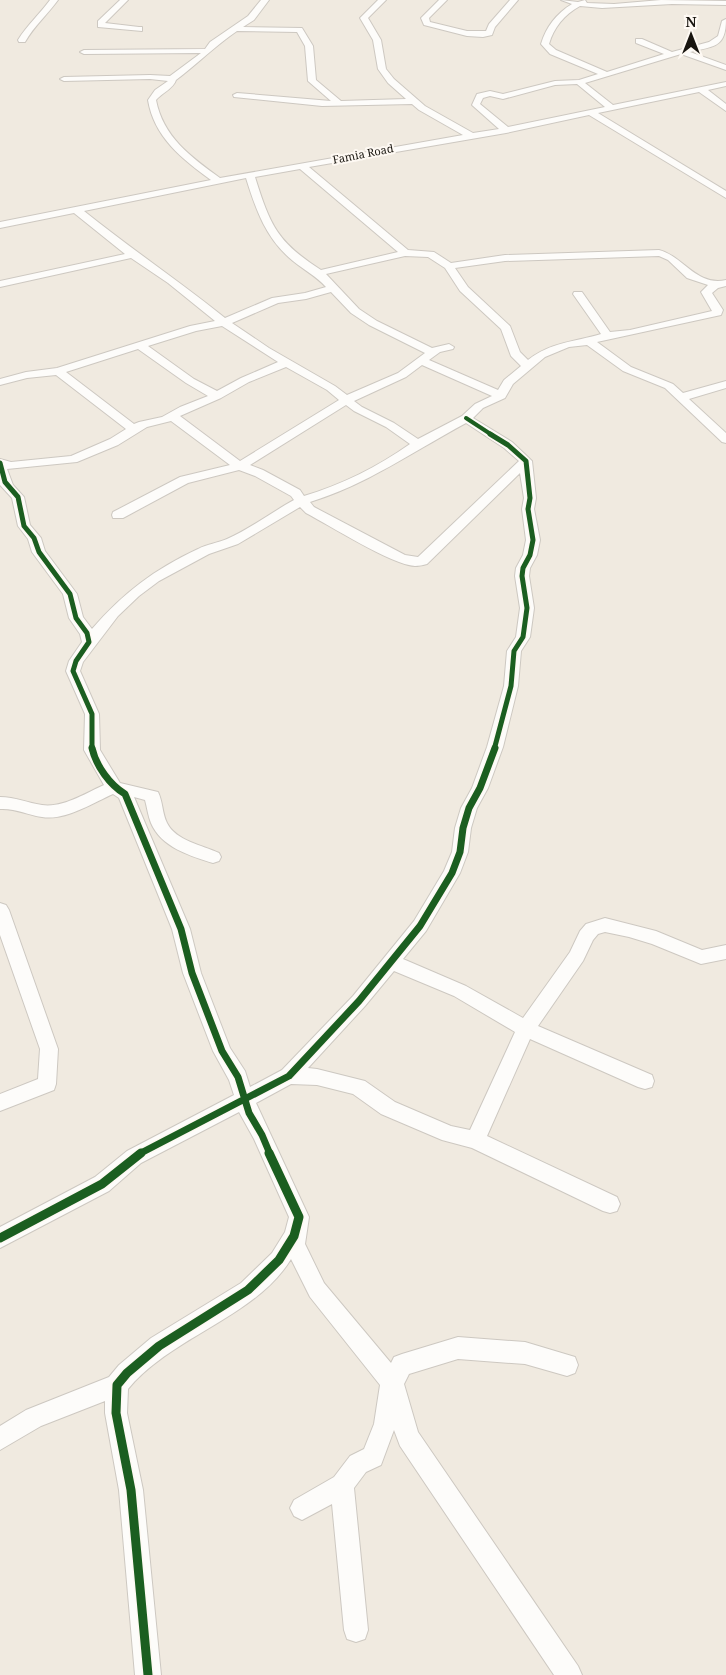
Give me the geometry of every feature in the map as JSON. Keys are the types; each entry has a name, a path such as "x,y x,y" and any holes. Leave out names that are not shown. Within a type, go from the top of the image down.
{"street":[{"path":"22,40 29,28 42,16 54,0"},
{"path":"124,0 101,25 139,29"},
{"path":"219,182 175,147 152,112 152,100 172,82 172,79 202,57 213,44 255,14 266,0"},
{"path":"382,0 364,18 377,40 382,68 391,81 413,101 470,135"},
{"path":"443,0 425,18 427,23 482,35 489,33 492,26 514,0"},
{"path":"565,0 612,6 671,2 726,3"},
{"path":"582,2 556,20 546,44 553,52 605,74"},
{"path":"506,130 476,105 480,96 490,93 504,97 555,83 580,82 658,60 671,54 712,44 718,40 726,21"},
{"path":"236,29 299,30 309,46 312,81 338,103"},
{"path":"639,41 671,54"},
{"path":"84,52 207,51"},
{"path":"683,52 726,68"},
{"path":"64,79 150,77 172,79"},
{"path":"580,82 612,108"},
{"name":"Famia Road","path":"0,225 250,175 506,130 726,84"},
{"path":"702,90 726,108"},
{"path":"237,95 296,102 413,101"},
{"path":"590,112 726,195"},
{"path":"302,166 355,209 378,233 405,253"},
{"path":"250,175 262,210 276,240 297,259 318,273 355,311 373,323 432,352"},
{"path":"75,209 133,255 172,281 222,321 331,388 358,409 390,425 418,444"},
{"path":"449,266 505,258 659,252 672,257 686,272 695,278 723,284"},
{"path":"318,273 405,253 430,254 449,266 464,289 506,328 507,336 512,343 517,358 528,366"},
{"path":"0,284 133,255"},
{"path":"569,1675 408,1438 392,1382 317,1290 295,1245 299,1217 244,1099 238,1077 222,1051 192,973 182,929 125,794 114,787 95,758 92,750 92,714 74,676 74,665 89,642 113,613 134,593 154,578 204,551 232,541 301,501 331,492 400,457 418,444 466,418 479,406 501,396 508,382 541,355 567,344 589,341 607,334 630,333 717,313 718,310 706,292 708,289 723,284"},
{"path":"0,382 26,375 58,371 222,321 228,321 276,300 306,296 332,288"},
{"path":"578,294 607,334"},
{"path":"589,341 627,369 668,386 726,439"},
{"path":"141,346 190,381 217,396"},
{"path":"118,515 184,480 240,466 346,400 402,375 432,352 449,347"},
{"path":"422,361 501,396"},
{"path":"89,642 87,633 76,618 70,594 39,552 34,538 20,518 18,497 7,488 1,475 0,463 12,466 73,459 114,442 132,429 144,424 165,420 217,396 245,380 288,362"},
{"path":"58,371 132,429"},
{"path":"682,397 726,384"},
{"path":"172,416 240,466 259,473 296,493 310,510 400,558 415,562 422,560 526,461"},
{"path":"0,1238 102,1184 134,1156 289,1076 340,1023 420,926 452,873 460,852 469,808 480,788 498,738 511,686 514,651 522,636 527,608 522,576 523,568 530,555 533,540 528,509 530,498 526,461 508,445 466,418"},
{"path":"0,804 13,804 50,812 62,809 114,787 121,790 144,792 152,796 160,826 171,838 191,849 199,850 213,857"},
{"path":"0,910 49,1049 47,1084 0,1102"},
{"path":"475,1140 526,1029 592,929 605,925 629,930 656,938 701,957 726,952"},
{"path":"391,962 460,991 526,1029 645,1080"},
{"path":"289,1076 317,1077 358,1087 388,1108 449,1134 475,1140 610,1204"},
{"path":"0,1440 34,1418 117,1385 127,1373 159,1346 248,1290 279,1260 294,1236 299,1217"},
{"path":"302,1508 342,1485 358,1464 373,1457 385,1424 392,1382 402,1365 458,1348 525,1353 567,1365"},
{"path":"117,1385 116,1413 131,1490 148,1675"},
{"path":"342,1485 356,1630"}],"cycle path":[{"path":"0,1238 102,1184 134,1157 289,1076 359,1001 420,926 452,873 460,852 463,828 469,808 480,788 495,747 511,686 514,651 523,637 527,608 522,576 523,568 530,555 533,540 528,509 530,498 526,461 508,445 466,418"},
{"path":"0,463 5,482 18,497 24,526 34,538 39,552 70,594 76,618 87,633 89,642 76,661 73,671 92,714 92,750 95,758 114,787 125,794 181,929 192,973 222,1051 238,1077 249,1113 262,1135 299,1217 294,1236 279,1260 248,1290 159,1346 127,1373 117,1385 116,1413 131,1490 148,1675"}]}
